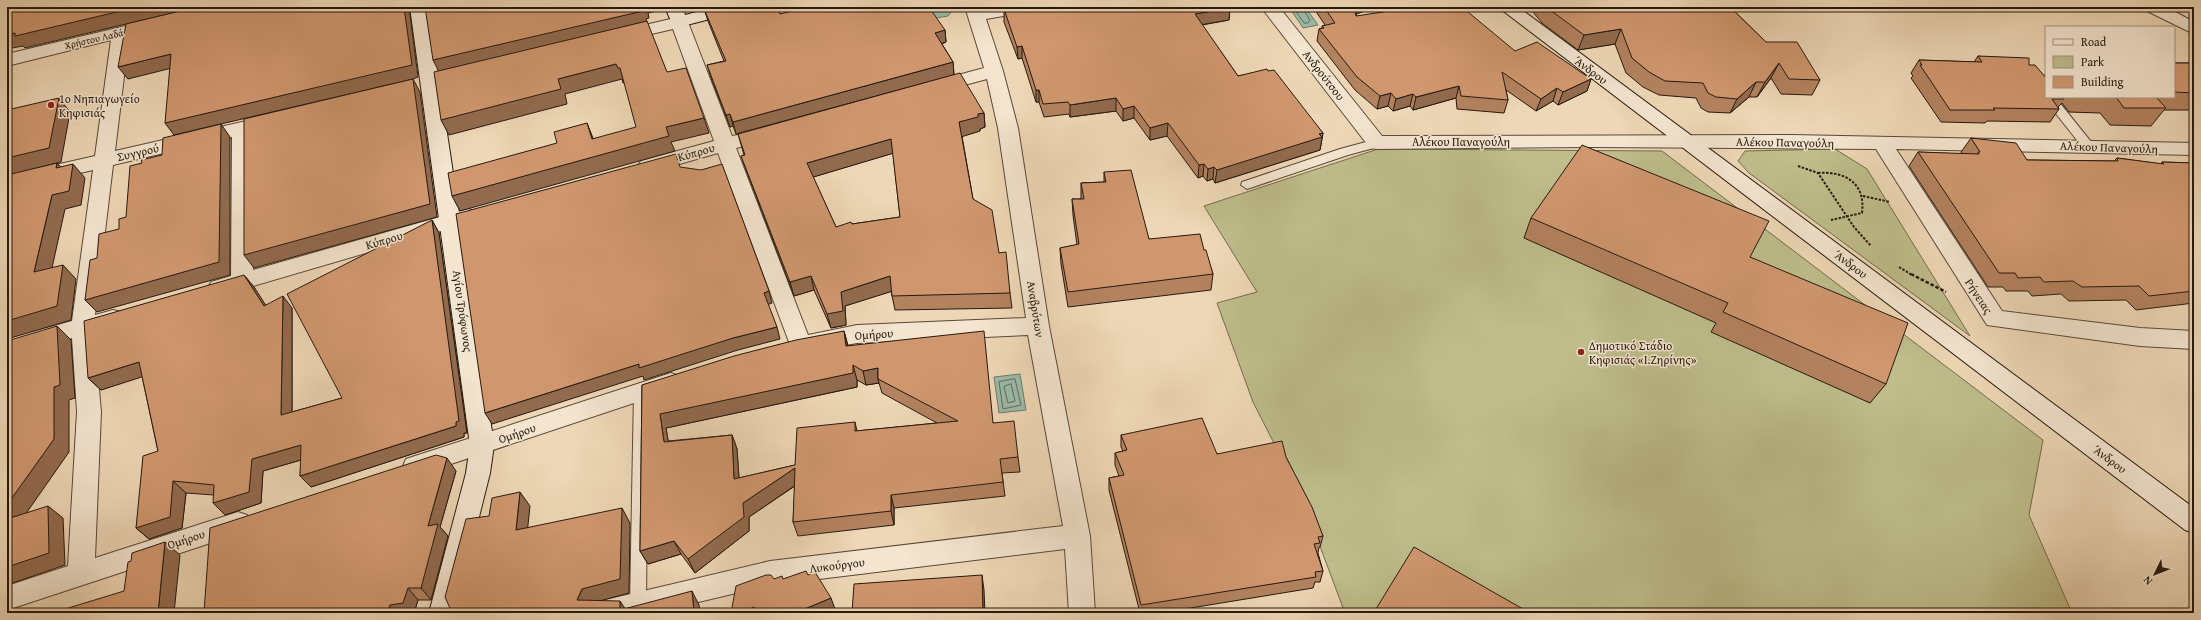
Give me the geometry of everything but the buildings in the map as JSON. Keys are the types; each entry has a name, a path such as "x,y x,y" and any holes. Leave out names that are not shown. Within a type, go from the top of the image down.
{"street":[{"name":"Αγίου Τρύφωνος","path":"418,7 482,445 478,473 442,613"},
{"path":"603,40 677,14 735,7"},
{"path":"976,11 1026,7"},
{"name":"Ανδρούτσου","path":"1270,7 1377,143"},
{"name":"Άνδρου","path":"1507,7 2194,522"},
{"path":"2153,7 2194,29"},
{"name":"Αναβρύτων","path":"976,11 994,71 1008,128 1038,326 1077,536 1082,613"},
{"path":"677,14 800,344"},
{"name":"Χρήστου Λαδά","path":"7,60 151,25"},
{"path":"81,572 89,412 82,327 102,161 121,32"},
{"path":"918,92 994,71"},
{"name":"Συγγρού","path":"7,183 287,117"},
{"path":"242,128 242,281"},
{"name":"Κύπρου","path":"633,170 759,135"},
{"name":"Αλέκου Παναγούλη","path":"1377,143 1685,140 1765,143 2088,146 2194,149"},
{"name":"Ρήνειας","path":"1882,144 1995,319 2140,337 2194,340"},
{"name":"Κύπρου","path":"196,294 489,211"},
{"path":"7,348 135,312"},
{"name":"Ομήρου","path":"776,350 800,344 857,334 1038,326"},
{"name":"Ομήρου","path":"391,474 693,375"},
{"name":"Ομήρου","path":"7,598 81,572 255,517"},
{"name":"Λυκούργου","path":"601,613 770,573 1077,536"}],"lane":[{"path":"2050,98 2088,146"},
{"path":"1248,185 1344,152 1377,143"},
{"path":"638,604 641,392"}],"path":[{"path":"1765,143 1785,160 1818,173 1828,172 1844,176 1854,182 1862,192 1865,205 1862,213 1855,216 1848,215 1832,219 1813,236"},
{"path":"1818,173 1848,215 1854,227 1876,250"},
{"path":"1898,266 1935,288 1986,307"}],"green space":[{"name":"Δημοτικό Στάδιο Κηφισιάς «Ι.Ζηρίνης»","path":"1378,149 1662,151 2043,440 2029,515 2072,613 1345,613 1312,525 1279,453 1253,402 1217,303 1257,292 1204,206"},
{"path":"1835,149 1867,169 1970,336 1749,173 1738,161 1745,151"}],"water":[{"path":"927,7 947,7 951,12 948,16 936,18"},
{"path":"1289,7 1305,7 1318,25 1303,28"},
{"path":"1020,374 1026,410 999,413 994,377"}],"place":[{"name":"1ο Νηπιαγωγείο Κηφισιάς","path":"51,105"},
{"name":"Δημοτικό Στάδιο Κηφισιάς «Ι.Ζηρίνης»","path":"1581,352"}]}
